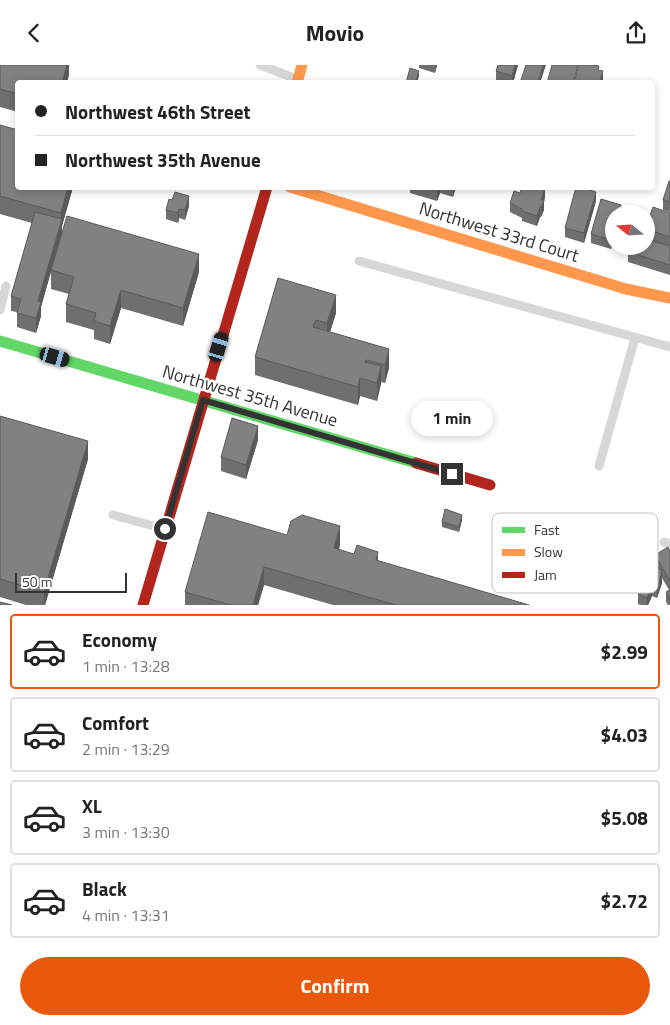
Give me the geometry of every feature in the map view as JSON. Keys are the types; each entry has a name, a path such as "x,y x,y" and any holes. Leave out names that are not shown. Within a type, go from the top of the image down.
{"street":[{"path":"298,80 302,65"},
{"path":"143,605 266,190"},
{"name":"Northwest 33rd Court","path":"300,190 626,289 670,297"},
{"name":"Northwest 35th Avenue","path":"0,341 490,485"}],"lane":[{"path":"261,66 296,80"},
{"path":"359,261 670,347"},
{"path":"0,310 6,286"},
{"path":"599,466 635,338"},
{"path":"113,515 165,529"}],"building":[{"path":"0,65 67,65 63,80 15,80 15,93 0,89"},
{"path":"498,65 515,65 512,76 496,71"},
{"path":"526,65 543,65 539,80 521,80"},
{"path":"552,65 578,65 574,80 548,80"},
{"path":"579,65 599,66 598,70 603,71 600,80 575,80"},
{"path":"410,68 419,71 416,80 407,80"},
{"path":"0,125 15,129 15,190 67,190 61,213 0,196"},
{"path":"670,181 670,202 663,200"},
{"path":"521,190 544,190 541,200 544,200 537,216 522,211 522,209 510,203 514,191 520,193"},
{"path":"575,190 596,192 584,233 565,228"},
{"path":"175,192 189,196 185,210 179,209 178,213 166,210 169,199 172,200"},
{"path":"601,199 621,205 605,205 605,238 591,234"},
{"path":"655,208 670,213 670,237 655,232"},
{"path":"35,212 62,219 38,301 41,302 36,318 17,313 21,299 11,296"},
{"path":"67,216 199,254 183,308 121,290 110,326 94,321 96,313 66,304 74,277 51,270"},
{"path":"655,242 670,246 670,265 638,255 655,255"},
{"path":"278,278 336,295 327,323 316,320 313,327 389,349 385,365 366,360 365,362 381,366 377,383 360,378 358,387 255,357"},
{"path":"0,416 88,441 44,592 0,579"},
{"path":"232,418 258,426 246,465 221,457"},
{"path":"445,509 462,515 459,527 442,522"},
{"path":"208,512 287,535 291,521 302,515 340,526 334,548 354,554 357,545 378,552 376,560 529,605 396,605 264,567 253,605 231,605 185,592"},
{"path":"668,547 670,551 670,581 658,560 658,553"},
{"path":"658,567 662,570 658,585"},
{"path":"670,590 670,599 666,592"},
{"path":"638,593 649,593 647,598"},
{"path":"0,602 12,605 0,605"}],"traffic: fast":[{"path":"0,341 416,463"}],"traffic: slow":[{"path":"298,80 302,65"},
{"path":"300,190 626,289 670,298"}],"traffic: jam":[{"path":"143,605 266,190"},
{"path":"416,463 490,485"}],"route":[{"path":"165,529 203,400 452,474"}]}
